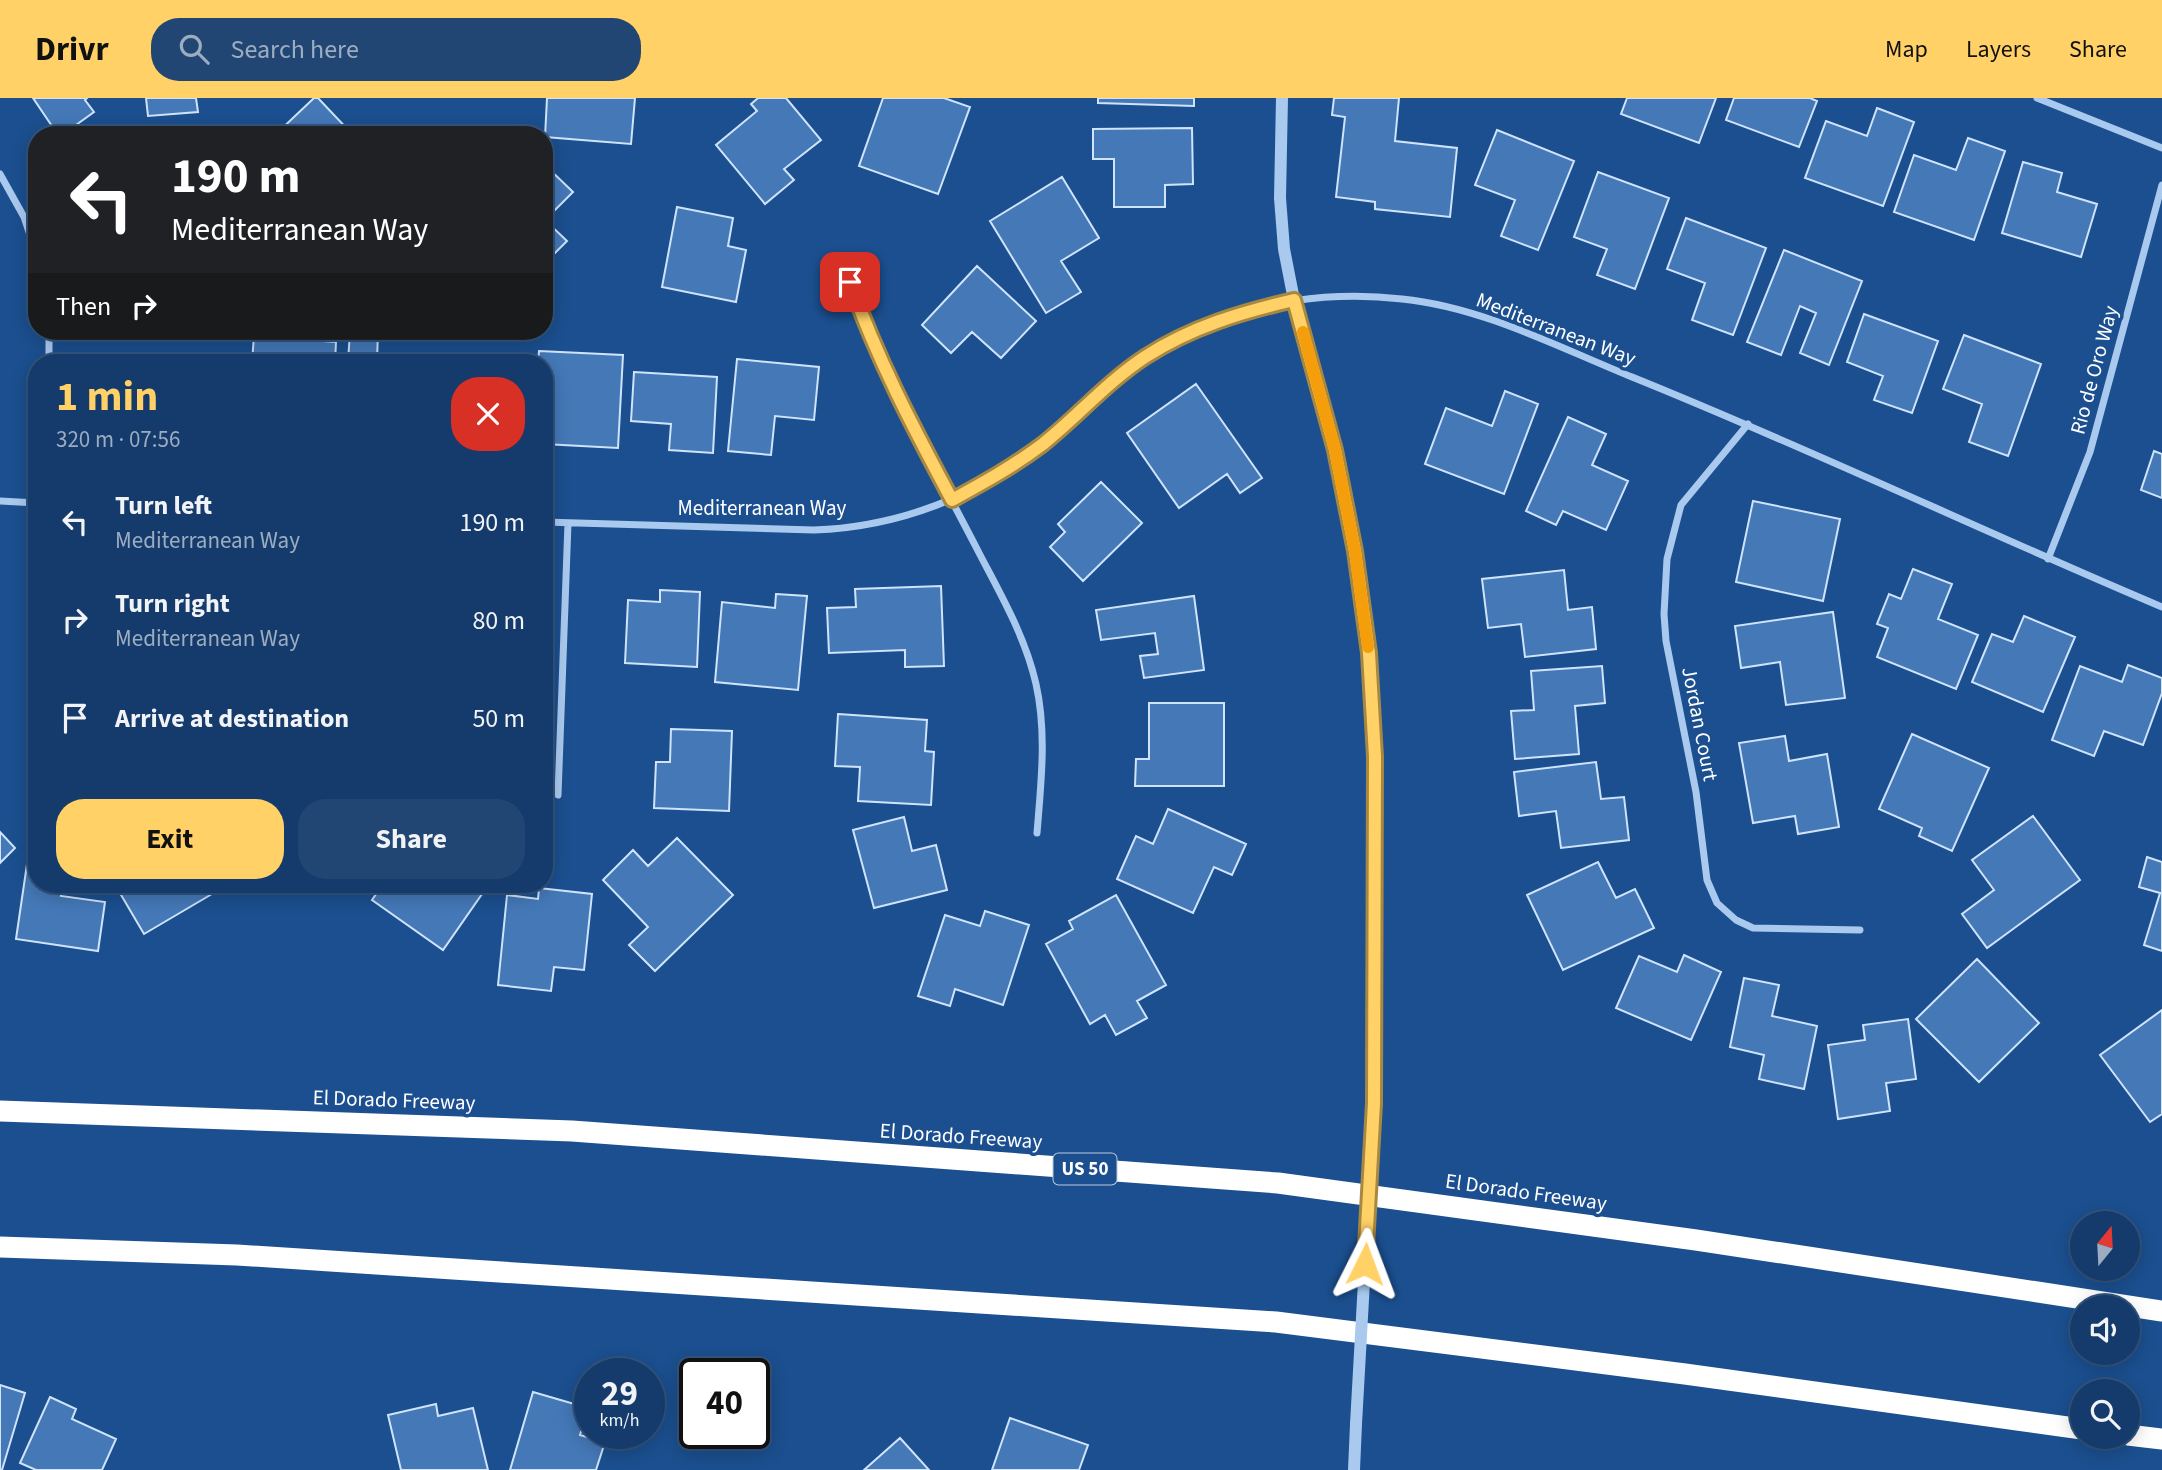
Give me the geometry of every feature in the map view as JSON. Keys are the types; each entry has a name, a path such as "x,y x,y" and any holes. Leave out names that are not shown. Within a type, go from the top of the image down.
{"highway":[{"name":"El Dorado Freeway","path":"0,1111 572,1130 1278,1183 1736,1246 2162,1311"},
{"path":"0,1247 237,1255 1276,1322 1699,1376 2070,1427"},
{"path":"2140,1436 2162,1439"}],"street":[{"path":"1282,98 1280,198 1284,249 1294,300 1335,450 1355,551 1369,653 1375,757 1374,1103 1354,1470"},
{"path":"2037,98 2162,149"},
{"path":"0,174 28,229"},
{"name":"Rio de Oro Way","path":"2048,559 2090,452 2162,185"},
{"path":"850,282 888,379 1021,635 1036,684 1043,735 1037,833"},
{"name":"Mediterranean Way","path":"553,522 841,529 892,520 952,500 1001,474 1044,443 1101,390 1145,357 1192,331 1243,312 1294,300 1350,295 1404,299 1458,309 1508,327 1748,424 2048,559 2162,607"},
{"name":"Jordan Court","path":"1748,424 1681,505 1667,559 1664,614 1666,641 1696,792 1707,880 1717,903 1736,920 1754,928 1860,930"},
{"path":"0,501 28,502"},
{"path":"558,795 568,523"}],"building":[{"path":"33,98 87,98 85,100 94,112 75,126 52,126"},
{"path":"146,98 196,98 198,112 148,116"},
{"path":"314,98 318,98 344,126 284,126"},
{"path":"547,98 635,98 631,144 553,138 553,126 546,126"},
{"path":"758,98 786,98 821,140 784,169 794,180 765,204 716,145 757,111 751,104"},
{"path":"883,98 944,98 970,107 938,194 859,166"},
{"path":"1098,98 1194,98 1194,106 1098,103"},
{"path":"1334,98 1399,98 1395,141 1457,148 1450,217 1375,209 1375,202 1336,197 1345,117 1332,115"},
{"path":"1627,98 1716,98 1699,143 1621,114"},
{"path":"1734,98 1810,98 1817,101 1799,147 1726,120"},
{"path":"1877,108 1914,122 1883,206 1805,178 1826,121 1867,136"},
{"path":"1192,128 1193,184 1165,185 1165,207 1114,207 1114,159 1093,159 1093,129"},
{"path":"1497,130 1574,161 1538,250 1501,236 1515,200 1475,185"},
{"path":"1968,138 2005,151 1974,240 1894,212 1914,155 1956,170"},
{"path":"2023,162 2062,173 2057,192 2097,204 2081,257 2002,233"},
{"path":"1598,172 1669,198 1635,289 1597,275 1607,249 1574,237"},
{"path":"553,173 573,192 553,212"},
{"path":"1062,177 1099,238 1061,261 1081,292 1046,313 990,221"},
{"path":"677,207 733,218 728,246 746,250 736,302 662,287"},
{"path":"1686,218 1766,248 1733,335 1692,320 1705,283 1667,269"},
{"path":"553,228 567,241 553,255"},
{"path":"1784,250 1862,281 1829,365 1800,353 1816,313 1800,306 1781,355 1747,342"},
{"path":"977,266 1036,321 1001,358 972,332 951,353 922,325"},
{"path":"1864,314 1938,341 1912,413 1874,400 1883,376 1847,362"},
{"path":"1964,335 2041,364 2008,456 1969,442 1982,404 1943,389"},
{"path":"254,340 336,342 335,354 253,354"},
{"path":"349,340 378,340 377,354 349,354"},
{"path":"539,351 623,355 618,448 553,444 553,354 539,354"},
{"path":"737,359 819,367 814,420 775,416 771,455 728,451"},
{"path":"634,372 717,377 713,453 669,450 671,424 631,421"},
{"path":"1196,384 1262,478 1240,493 1227,474 1179,508 1127,433"},
{"path":"1505,391 1538,404 1504,494 1425,464 1446,408 1492,426"},
{"path":"1568,417 1606,434 1592,465 1628,481 1606,530 1563,511 1556,525 1526,511"},
{"path":"2154,451 2162,454 2162,498 2141,490"},
{"path":"1101,482 1142,523 1083,581 1050,547 1065,532 1058,524"},
{"path":"1753,501 1840,519 1823,601 1736,582"},
{"path":"1913,569 1952,584 1938,619 1978,635 1956,689 1877,657 1888,628 1877,624 1889,594 1901,599"},
{"path":"1564,570 1568,610 1592,607 1596,649 1525,657 1521,624 1488,628 1482,579"},
{"path":"941,586 944,666 905,667 905,650 829,653 827,608 856,607 855,589"},
{"path":"660,590 700,592 697,667 625,663 628,600 660,602"},
{"path":"776,594 807,596 798,690 715,682 722,602 775,608"},
{"path":"1194,596 1204,670 1144,678 1140,656 1158,654 1155,633 1101,640 1096,610"},
{"path":"1833,612 1845,698 1786,705 1780,662 1741,668 1735,626"},
{"path":"2024,616 2075,637 2043,712 1972,682 1992,634 2013,642"},
{"path":"2128,665 2162,678 2162,693 2143,745 2104,731 2094,756 2052,740 2080,666 2122,682"},
{"path":"1602,666 1605,703 1575,706 1579,754 1515,759 1511,711 1534,710 1531,671"},
{"path":"1149,703 1224,703 1224,786 1135,786 1136,759 1149,759"},
{"path":"838,714 927,720 925,751 934,752 931,805 858,801 860,767 835,766"},
{"path":"671,729 732,731 729,811 654,808 656,762 670,762"},
{"path":"1912,734 1989,768 1952,851 1919,836 1922,828 1879,809"},
{"path":"1785,736 1789,761 1827,754 1839,827 1798,834 1795,816 1753,823 1739,743"},
{"path":"1596,762 1601,799 1624,797 1629,840 1561,848 1556,811 1519,816 1514,772"},
{"path":"1168,809 1246,844 1232,875 1214,867 1193,913 1117,879 1136,836 1153,844"},
{"path":"2033,816 2080,880 1987,948 1962,914 1994,890 1972,860"},
{"path":"904,817 912,851 936,845 947,890 874,908 853,830"},
{"path":"0,832 15,848 0,863"},
{"path":"677,838 733,895 655,971 629,945 648,927 603,880 633,850 648,866"},
{"path":"2147,857 2162,862 2162,951 2144,945 2160,893 2139,887"},
{"path":"1598,862 1616,898 1635,889 1654,928 1563,970 1527,895"},
{"path":"27,864 28,893 62,893 61,896 105,902 98,951 16,939"},
{"path":"553,890 592,894 584,970 554,967 551,991 498,985 507,895 538,899 539,893 553,893"},
{"path":"120,893 212,894 144,934"},
{"path":"377,893 483,893 443,950 372,900"},
{"path":"1116,895 1166,985 1137,1001 1147,1018 1116,1035 1105,1015 1090,1024 1046,944 1073,929 1069,921"},
{"path":"985,911 1029,925 1003,1005 955,989 950,1006 918,996 945,915 980,926"},
{"path":"1684,955 1721,972 1691,1040 1616,1008 1639,956 1677,972"},
{"path":"1977,959 2039,1023 1979,1082 1916,1019"},
{"path":"1744,978 1779,985 1772,1016 1817,1026 1804,1089 1759,1079 1764,1055 1730,1047"},
{"path":"2162,1010 2162,1114 2150,1122 2100,1055"},
{"path":"1908,1019 1916,1079 1886,1083 1890,1111 1838,1119 1828,1045 1865,1040 1863,1025"},
{"path":"0,1385 25,1393 2,1470 0,1470"},
{"path":"533,1392 574,1404 574,1449 603,1449 596,1470 510,1470"},
{"path":"50,1397 76,1409 72,1419 116,1439 102,1470 36,1470 20,1463"},
{"path":"436,1404 438,1416 473,1408 488,1470 401,1470 388,1415"},
{"path":"1010,1418 1088,1445 1079,1470 992,1470"},
{"path":"900,1438 929,1470 864,1470"}],"slow traffic":[{"path":"1303,332 1335,450 1355,551 1368,647"}],"route":[{"path":"850,282 888,379 952,500 1001,474 1044,443 1101,390 1145,357 1192,331 1243,312 1294,300 1335,450 1355,551 1369,653 1375,757 1374,1103 1365,1264"}]}
